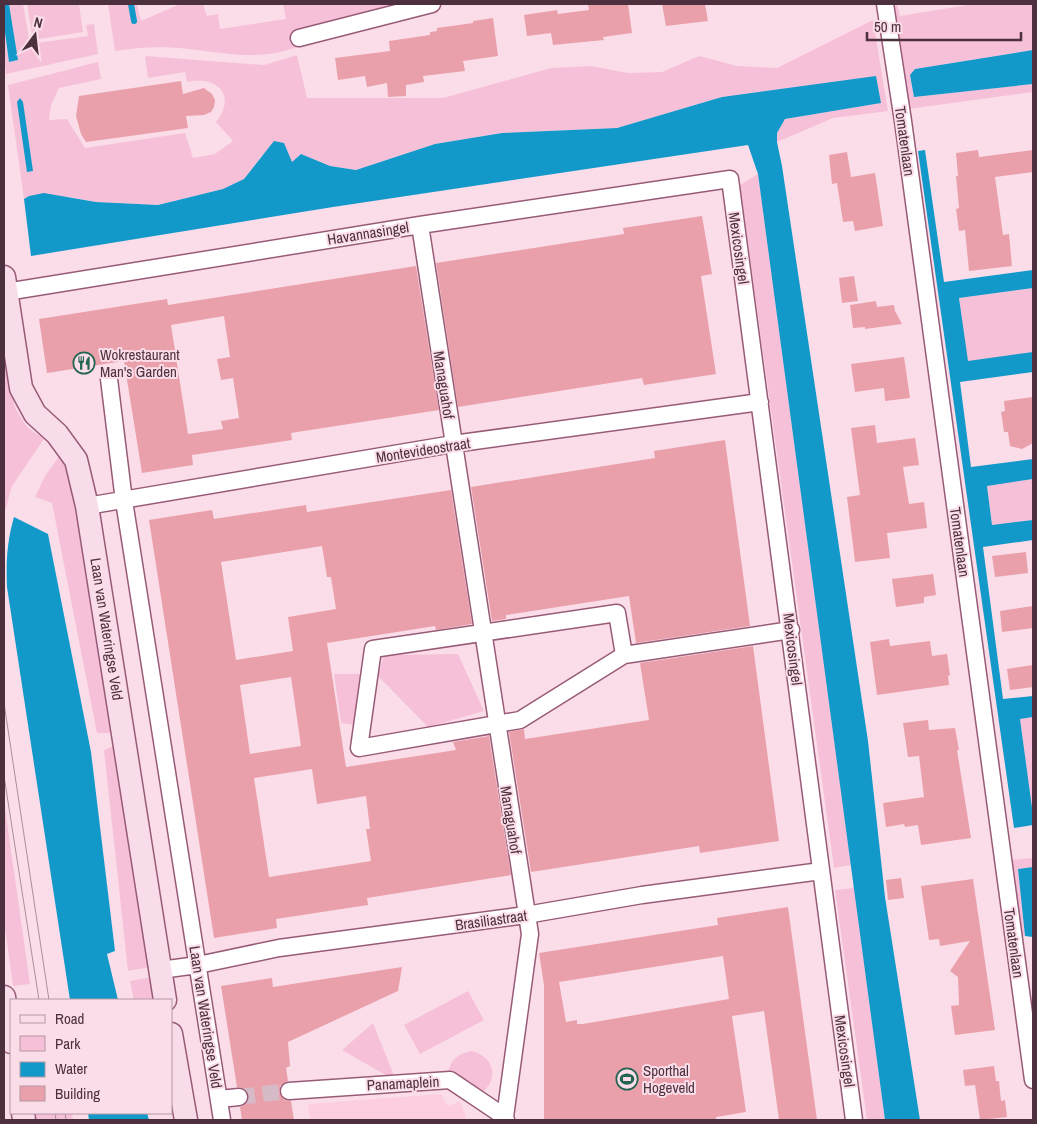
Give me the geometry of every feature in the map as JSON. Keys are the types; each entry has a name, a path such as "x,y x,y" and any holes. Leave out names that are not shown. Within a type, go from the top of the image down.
{"street":[{"path":"299,38 432,4"},
{"name":"Tomatenlaan","path":"885,4 903,121 1033,1080"},
{"name":"Havannasingel","path":"5,284 730,179"},
{"name":"Mexicosingel","path":"730,179 791,630 854,1120"},
{"name":"Managuahof","path":"420,225 526,915"},
{"name":"Laan van Wateringse Veld","path":"5,284 21,388 35,414 57,434 76,460 87,506 165,999"},
{"name":"Laan van Wateringse Veld","path":"109,379 124,500 222,1120"},
{"name":"Montevideostraat","path":"87,506 453,444 760,402"},
{"path":"624,655 617,613 373,649 359,748 520,720 624,655 791,630"},
{"name":"Brasiliastraat","path":"160,970 198,965 279,948 526,915 642,895 821,871"},
{"name":"Panamaplein","path":"290,1091 450,1080 506,1119 530,934 526,915"},
{"path":"4,997 10,1036"},
{"path":"172,1040 186,1120"},
{"path":"218,1099 239,1097"}],"shaded area":[{"path":"441,1094 448,1106 460,1101 467,1120 310,1120 308,1104"}],"green space":[{"path":"9,4 23,4 30,44 88,36 86,25 94,24 98,54 6,74 4,25 9,62 18,60"},
{"path":"27,4 79,4 83,32 33,40"},
{"path":"108,4 137,4 141,21 180,4 203,4 207,16 218,14 220,29 286,19 283,4 411,4 298,34 300,46 285,51 272,54 245,55 170,47 115,51"},
{"path":"891,4 897,4 900,16 974,4 1033,4 1033,50 916,69 910,75 914,97 1033,84 1033,92 908,109"},
{"path":"873,20 888,111 833,118 777,142 777,133 785,119 881,103 876,77 722,97 617,128 502,133 435,144 356,170 330,166 301,154 279,175 262,155 244,179 223,189 158,205 96,202 70,197 29,196 24,199 8,85 98,62 101,79 59,88 51,105 49,120 67,119 85,148 185,133 193,158 215,154 233,141 216,122 225,104 224,96 221,90 208,82 187,82 185,72 148,78 145,56 264,65 297,55 307,98 443,98 551,68 591,66 628,73 662,72 699,56 737,66 777,68"},
{"path":"758,174 851,865 834,868 740,185"},
{"path":"1033,288 1033,352 967,362 959,298"},
{"path":"4,346 15,408 27,427 44,439 12,486 4,515"},
{"path":"63,451 71,478 113,733 97,733 52,503 35,497 45,476"},
{"path":"1033,479 1033,520 992,526 987,485"},
{"path":"458,654 484,711 428,727 378,676 384,655"},
{"path":"334,674 359,674 362,680 356,725 341,723"},
{"path":"1033,717 1033,815 1020,719"},
{"path":"116,745 150,967 128,971 104,750"},
{"path":"4,801 30,984 13,986 4,921"},
{"path":"1033,858 1033,867 1018,869 1025,936 1019,936 1011,860"},
{"path":"854,888 885,1120 867,1120 835,890"},
{"path":"152,977 155,999 134,999 130,981"},
{"path":"468,991 484,1020 420,1054 404,1025"},
{"path":"373,1023 396,1081 342,1050"},
{"path":"471,1051 485,1058 490,1063 492,1069 490,1082 480,1094 448,1074 450,1065 455,1058"},
{"path":"33,1114 72,1114 73,1120 34,1120"}],"water":[{"path":"4,4 9,4 18,60 9,62 4,25"},
{"path":"1033,50 1033,84 914,97 910,75 915,69"},
{"path":"876,76 881,103 785,119 777,133 777,142 868,741 885,897 920,1120 885,1120 758,174 748,145 333,207 31,256 24,199 44,193 96,202 158,205 223,189 244,179 274,141 284,143 292,162 301,154 330,166 356,170 435,144 502,133 617,128 722,97"},
{"path":"20,98 23,102 33,171 27,172 17,102"},
{"path":"925,150 944,282 1033,270 1033,288 959,298 968,361 1033,352 1033,372 960,382 971,467 1033,459 1033,479 987,486 992,525 1033,520 1033,540 983,547 1003,699 1033,696 1033,717 1020,719 1033,825 1014,828 918,151"},
{"path":"14,517 48,534 91,752 115,951 107,954 118,999 70,999 7,587 10,535"},
{"path":"1033,867 1033,937 1025,936 1018,869"},
{"path":"88,1114 147,1114 149,1120 89,1120"}],"building":[{"path":"588,4 628,4 632,33 603,37 604,40 553,45 551,33 527,36 524,15 557,10 558,14 589,10"},
{"path":"662,4 705,4 708,21 666,26"},
{"path":"493,18 498,56 463,61 465,71 423,76 424,82 406,85 406,96 388,97 387,83 367,87 365,76 338,80 335,58 390,51 389,41 430,35 430,32 437,31 437,28"},
{"path":"181,81 183,94 204,88 212,94 215,100 211,112 204,115 186,116 188,128 86,142 81,134 76,116 79,96"},
{"path":"978,150 979,157 1033,150 1033,172 995,177 1003,235 1009,234 1012,266 969,271 965,230 959,231 956,209 959,208 956,153"},
{"path":"847,152 851,177 875,173 883,226 855,231 853,221 843,222 837,183 832,184 829,155"},
{"path":"702,216 712,274 701,276 716,374 644,385 642,378 458,407 436,263 624,234 623,228"},
{"path":"416,266 439,410 291,433 292,440 192,455 193,465 142,473 124,361 47,373 39,319 167,299 168,305","holes":["224,316 230,357 217,359 221,380 233,378 239,418 221,421 223,429 188,434 171,325"]},
{"path":"854,276 858,301 842,303 839,278"},
{"path":"876,301 877,307 894,305 902,324 865,329 865,327 853,328 850,305"},
{"path":"904,357 910,398 885,401 884,388 855,392 851,364"},
{"path":"1033,397 1033,443 1022,449 1010,446 1008,432 1004,432 1001,412 1005,411 1004,401"},
{"path":"875,425 877,443 915,438 919,465 903,467 909,504 924,502 927,528 887,533 890,558 855,562 847,497 860,495 851,428"},
{"path":"725,440 750,626 636,643 629,596 506,615 506,619 492,621 471,487 655,458 654,451"},
{"path":"451,490 472,624 436,630 435,626 327,643 346,767 456,750 453,742 489,736 511,875 367,898 368,905 276,919 277,928 214,938 149,520 212,510 214,519 306,505 307,512","holes":["322,546 327,577 331,577 336,609 288,617 293,651 236,660 221,562","291,677 301,746 250,754 240,685","312,769 317,804 366,796 370,829 366,829 371,861 269,877 254,778"]},
{"path":"1026,552 1028,573 995,577 992,556"},
{"path":"933,574 936,595 924,597 924,603 896,607 892,579"},
{"path":"1033,606 1033,628 1002,632 1000,611"},
{"path":"889,639 890,646 930,641 932,656 947,654 950,675 948,676 949,685 877,695 870,642"},
{"path":"753,646 779,841 700,853 699,846 531,872 509,732 524,729 525,739 649,720 640,663"},
{"path":"1033,665 1033,687 1010,690 1007,669"},
{"path":"928,720 929,730 955,728 971,838 921,845 918,825 905,827 904,824 886,827 883,803 924,797 919,756 908,757 903,723"},
{"path":"901,878 904,898 888,900 886,880"},
{"path":"973,879 995,1030 955,1035 951,1006 959,1005 958,977 950,971 970,941 940,946 939,939 929,940 921,886"},
{"path":"788,907 817,1120 779,1120 764,1011 732,1016 746,1112 716,1117 716,1120 544,1120 544,985 539,953 718,925 717,918","holes":["723,956 729,999 577,1024 577,1020 566,1022 559,982"]},
{"path":"402,967 398,991 288,1042 290,1066 286,1068 288,1081 280,1086 279,1092 284,1100 291,1101 294,1120 242,1120 240,1107 248,1102 249,1096 244,1088 237,1087 221,986 272,978 273,987"},
{"path":"994,1066 996,1081 999,1081 1001,1101 1005,1100 1007,1117 980,1120 975,1085 965,1086 963,1070"}],"waterway":[{"path":"131,4 134,21"}],"tunnel":[{"path":"239,1097 289,1091"}],"tram line":[{"path":"4,703 49,999"},
{"path":"4,776 39,999"},
{"path":"55,1114 56,1120"},
{"path":"65,1114 66,1120"}],"place":[{"name":"Wokrestaurant Man's Garden","path":"84,363"},
{"name":"Sporthal Hogeveld","path":"627,1079"}]}
